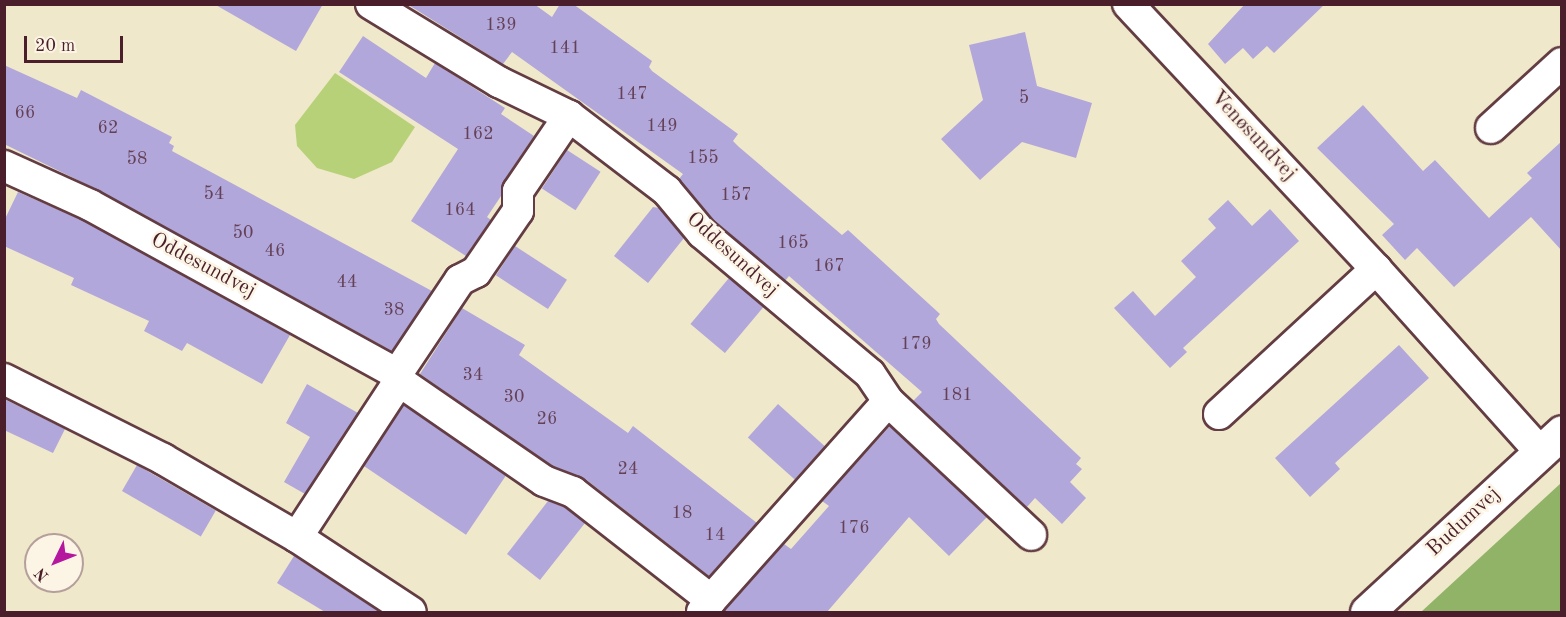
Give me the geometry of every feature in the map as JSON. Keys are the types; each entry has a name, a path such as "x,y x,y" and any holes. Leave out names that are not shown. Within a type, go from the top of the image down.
{"street":[{"name":"Oddesundvej","path":"371,4 500,82 569,116 667,191 702,233 870,374 888,401 1031,535"},
{"name":"Venøsundvej","path":"1128,4 1376,269 1551,442"},
{"path":"1491,128 1562,63"},
{"path":"297,537 460,280 476,272 519,211 518,191 569,116"},
{"name":"Oddesundvej","path":"4,166 90,205 398,377 544,481 573,492 704,609 888,401"},
{"path":"1219,414 1376,269"},
{"path":"4,379 163,459 297,537 411,612"},
{"name":"Budumvej","path":"1367,612 1551,442"}],"green space":[{"path":"335,73 415,127 392,162 354,179 317,168 297,146 295,125"},
{"path":"1561,483 1561,612 1421,612"}],"building":[{"path":"214,4 323,4 296,51"},
{"path":"407,4 534,4 552,17 560,4 573,4 652,61 649,67 652,71 738,134 733,141 739,147 842,235 848,230 940,314 936,319 939,324 1081,458 1076,464 1082,469 1070,482 1086,498 1062,524 1035,498 1027,507 913,401 922,392 789,276 785,281 714,220 679,179 683,174 512,52 503,64"},
{"path":"1245,4 1325,4 1274,53 1267,46 1253,59 1243,48 1225,64 1208,44"},
{"path":"1025,32 1037,86 1092,103 1076,158 1022,142 980,180 941,139 983,100 969,45"},
{"path":"363,36 426,78 435,63 505,108 501,114 534,136 504,181 501,196 487,217 491,220 466,256 411,221 458,149 339,72"},
{"path":"4,65 77,98 81,90 172,137 169,143 174,146 172,151 432,291 392,351 98,190 4,144"},
{"path":"1363,105 1423,171 1435,160 1489,218 1532,178 1527,173 1562,141 1562,251 1531,217 1454,287 1417,248 1405,260 1382,235 1394,224 1317,148"},
{"path":"567,150 601,172 575,210 542,189"},
{"path":"18,192 82,220 290,335 262,384 187,343 182,351 144,331 149,321 71,285 74,278 4,246 4,221"},
{"path":"1228,200 1252,226 1270,209 1299,241 1183,348 1187,352 1170,368 1114,308 1133,291 1155,316 1196,277 1181,261 1216,228 1208,219"},
{"path":"653,207 659,208 684,238 648,283 614,256"},
{"path":"515,246 567,280 548,309 496,275"},
{"path":"729,278 763,307 725,353 690,324"},
{"path":"462,308 525,345 519,355 628,433 633,426 757,523 709,576 584,478 552,466 420,374"},
{"path":"1399,345 1429,378 1335,463 1340,469 1310,497 1275,458"},
{"path":"307,384 358,413 305,494 284,482 310,437 286,423"},
{"path":"4,399 65,429 53,453 4,430"},
{"path":"778,404 825,446 795,480 748,437"},
{"path":"404,405 507,474 466,535 363,466"},
{"path":"890,426 987,517 949,556 909,517 827,612 723,612 784,544 791,549 829,506 822,501"},
{"path":"137,465 216,510 201,536 122,491"},
{"path":"548,501 564,507 585,523 540,580 507,554"},
{"path":"294,556 380,612 325,612 277,583"}]}
